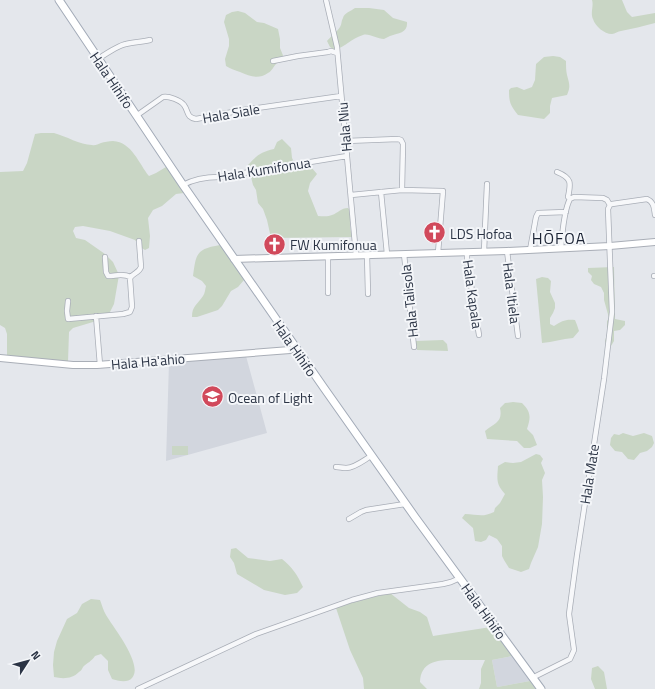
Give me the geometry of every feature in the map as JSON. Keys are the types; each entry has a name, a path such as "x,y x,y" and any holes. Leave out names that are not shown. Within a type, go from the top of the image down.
{"main road":[{"name":"Hala Hihifo","path":"59,0 183,185 371,456 541,689"}],"street":[{"name":"Hala Niu","path":"326,0 337,53 356,255"},
{"path":"98,59 118,46 150,40"},
{"path":"273,61 332,51 337,53"},
{"name":"Hala Siale","path":"136,116 163,97 168,96 181,102 185,106 191,118 196,119 243,110 341,96"},
{"path":"346,141 401,140 403,144 402,190"},
{"name":"Hala Kumifonua","path":"183,185 190,181 209,177 218,177 347,156"},
{"path":"557,172 564,175 568,179 570,185 568,197 570,199"},
{"path":"484,251 487,184"},
{"path":"351,195 402,190 443,190 438,253"},
{"path":"380,192 387,254"},
{"path":"561,248 567,203 574,197 603,198 607,200 610,205 647,199 653,204 655,215"},
{"name":"Hala Mate","path":"532,678 570,659 574,650 569,614 604,379 612,312 608,209 610,205"},
{"path":"530,250 538,213 566,212"},
{"path":"130,277 138,272 141,267 139,241"},
{"path":"234,259 507,251 610,246 655,242"},
{"name":"Hala 'Itiela","path":"507,251 518,336"},
{"name":"Hala Kapala","path":"467,252 479,335"},
{"name":"Hala Talisola","path":"404,254 414,347"},
{"path":"367,255 368,294"},
{"path":"328,256 328,293"},
{"path":"105,257 106,272 108,276 125,275 130,277"},
{"path":"68,301 68,319 123,314 130,312 132,307 130,277"},
{"path":"96,316 100,365"},
{"name":"Hala Ha'ahio","path":"0,358 73,365 100,365 290,350 295,347"},
{"path":"336,467 352,467 371,456"},
{"path":"349,519 361,512 405,504"},
{"path":"138,689 256,634 352,600 378,593 443,584 460,578"}],"shaded area":[{"name":"Ocean of Light","path":"246,356 267,433 166,461 169,362"},
{"path":"512,656 530,681 497,687 492,660"}],"green space":[{"path":"592,0 622,0 627,12 632,17 655,13 655,23 613,34 606,33 594,22 592,17"},
{"path":"355,8 384,10 393,18 407,22 407,26 402,32 384,39 363,35 335,50 330,47 327,41 340,27 342,19 345,15"},
{"path":"238,11 245,13 257,22 264,23 278,29 280,48 284,58 278,62 271,71 264,75 257,77 251,76 226,66 225,59 229,46 229,39 224,22 226,15"},
{"path":"544,57 560,57 566,61 566,72 569,85 567,95 552,98 550,113 544,119 518,115 510,103 509,90 517,87 524,90 532,87 535,80 536,64"},
{"path":"54,133 87,145 111,141 120,142 130,149 149,176 166,167 184,193 176,194 162,206 153,210 148,218 150,236 149,248 145,250 140,247 135,240 110,231 83,226 75,227 73,231 76,238 85,240 105,254 113,262 119,275 114,304 110,312 93,322 73,328 69,332 68,362 7,356 7,334 5,328 0,325 0,172 23,171 27,163 35,134"},
{"path":"282,139 291,148 292,158 300,169 311,167 317,174 310,183 308,191 318,216 330,216 348,208 351,214 350,228 353,237 271,238 263,209 258,203 256,190 253,185 248,165 260,154 274,149 277,142"},
{"path":"220,245 244,280 238,287 231,291 218,310 197,317 192,317 194,308 204,295 206,286 202,281 193,276 195,262 199,254 206,248"},
{"path":"614,267 615,319 625,321 625,325 620,330 614,331 614,341 611,346 607,346 605,341 607,334 607,321 609,318 604,300 604,293 601,287 594,284 591,280 592,276 588,272 588,268"},
{"path":"542,277 548,278 551,281 550,292 555,303 555,308 550,318 550,324 554,326 564,321 575,320 579,331 573,338 542,343 536,279"},
{"path":"443,340 447,344 448,351 417,350 415,341"},
{"path":"505,403 522,403 529,412 530,418 527,429 533,435 537,445 530,448 524,448 517,441 487,439 485,431 499,419 501,413 500,408"},
{"path":"623,433 633,436 644,433 652,436 654,443 652,447 647,451 640,453 634,460 628,459 622,452 615,451 610,445 611,438 614,434 619,435"},
{"path":"172,446 188,446 188,455 172,455"},
{"path":"536,454 540,455 543,459 541,463 545,473 542,480 542,524 538,547 529,569 521,572 509,568 502,556 502,546 497,539 489,535 486,540 481,542 475,541 473,528 462,518 465,514 483,515 494,512 495,508 505,494 498,482 498,466 505,462 521,462"},
{"path":"236,548 248,558 270,561 282,559 294,571 303,587 297,593 285,595 264,590 237,574 234,563 230,557 231,549"},
{"path":"390,593 409,608 420,612 427,617 433,636 491,627 512,656 492,660 497,687 530,681 536,689 479,689 481,683 481,669 485,660 442,660 429,664 421,674 420,682 427,689 364,689 363,678 350,650 336,608"},
{"path":"91,599 100,600 106,615 131,656 135,672 132,678 128,681 112,679 108,670 108,661 101,654 95,656 73,676 64,678 54,677 54,652 57,641 67,619 77,613 82,604"},
{"path":"598,666 604,672 607,689 595,689 591,679 592,668"}],"place":[{"name":"LDS Hofoa","path":"435,233"},
{"name":"FW Kumifonua","path":"275,244"},
{"name":"Ocean of Light","path":"213,397"}],"district":[{"name":"HŌFOA","path":"559,238"}]}
